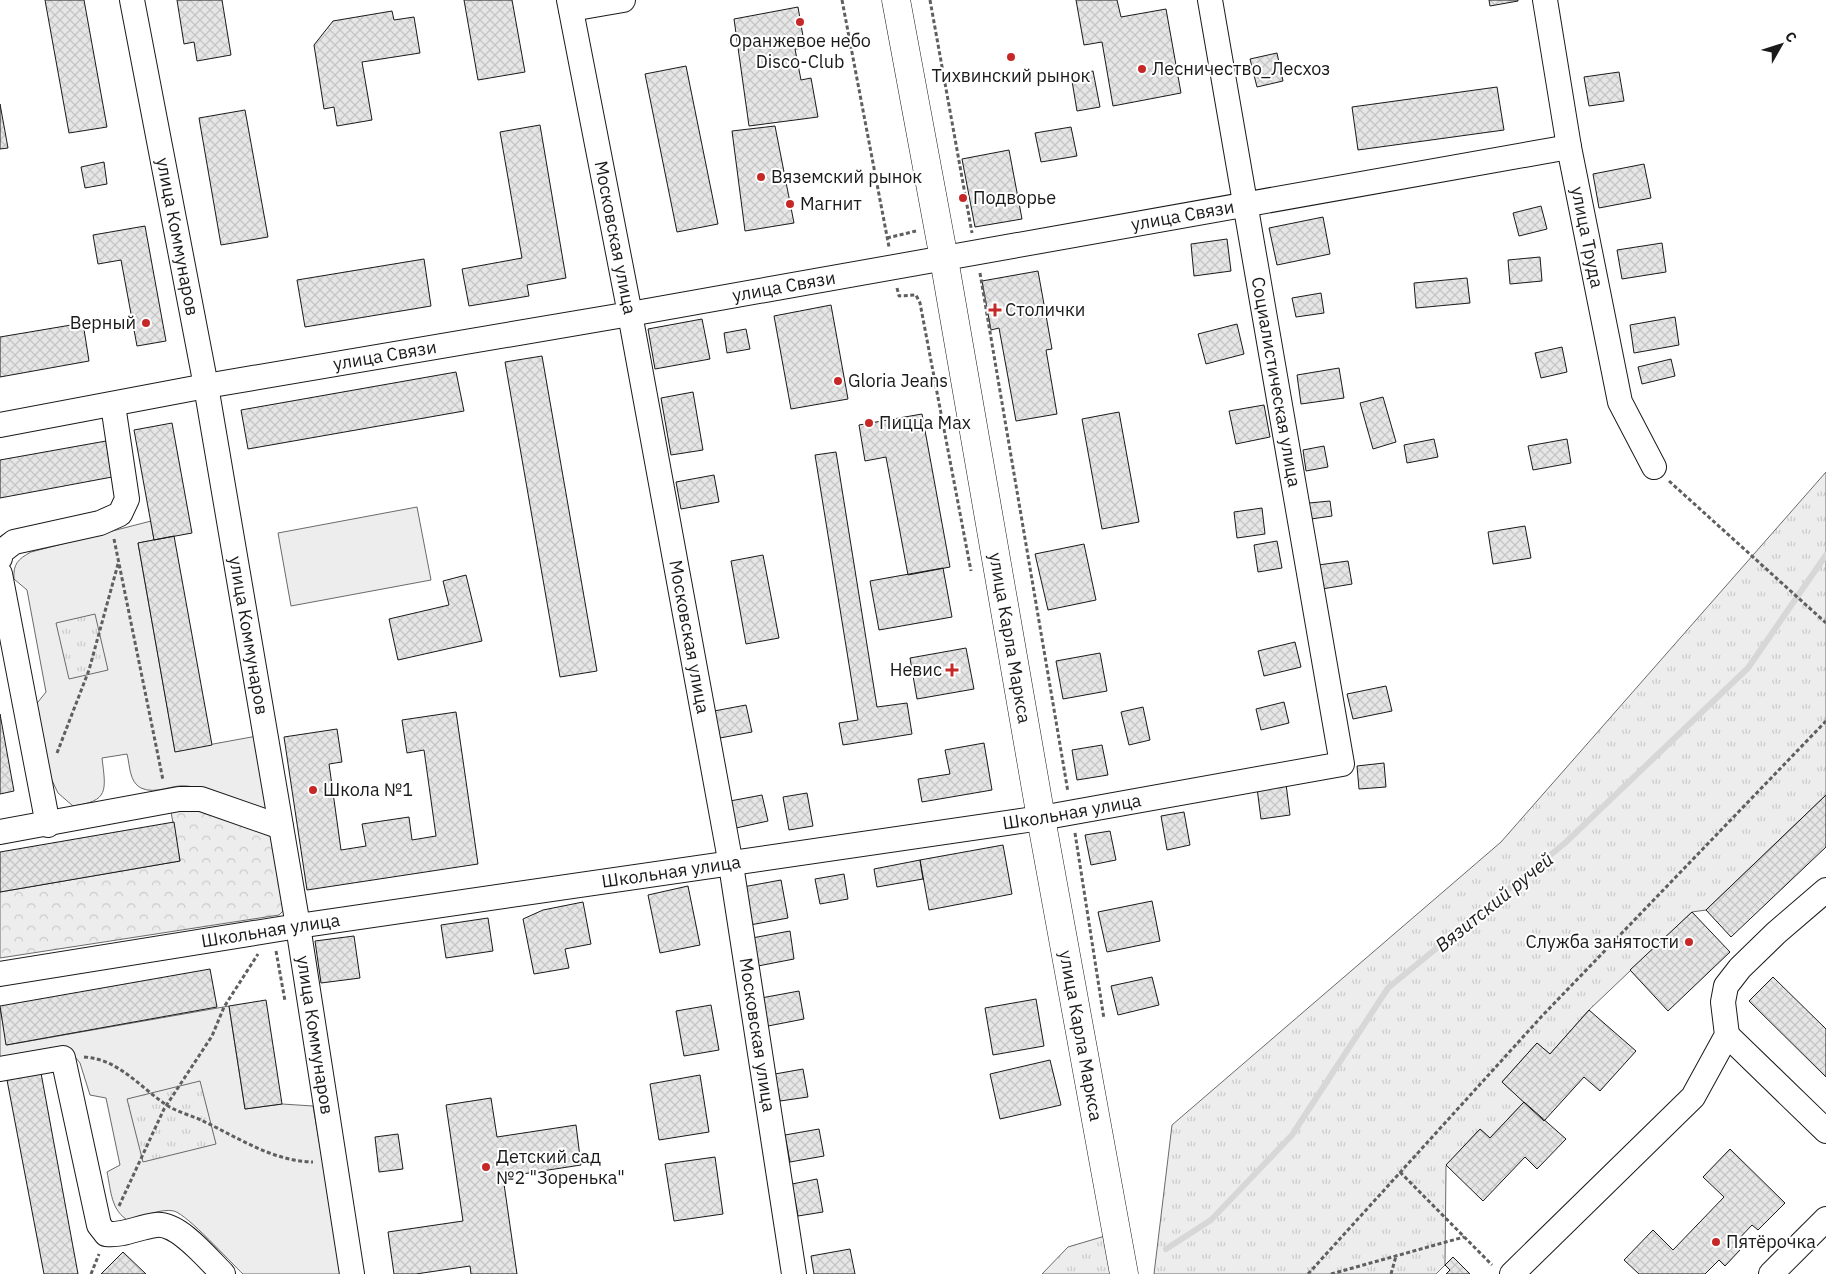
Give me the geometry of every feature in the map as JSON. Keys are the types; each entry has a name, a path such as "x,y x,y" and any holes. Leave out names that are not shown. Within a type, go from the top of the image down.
{"main road":[{"name":"улица Карла Маркса","path":"896,0 944,258 1041,818 1124,1274"}],"street":[{"name":"улица Коммунаров","path":"132,0 206,386 298,926 352,1274"},
{"path":"570,5 624,0"},
{"name":"Социалистическая улица","path":"1210,0 1342,764"},
{"name":"улица Труда","path":"1545,0 1569,147 1620,402 1654,467"},
{"name":"Московская улица","path":"570,5 630,314 731,865 794,1274"},
{"name":"улица Связи","path":"0,425 206,386 893,268 1569,147"},
{"path":"0,558 1,552 14,542 100,523 120,514 127,499 113,405"},
{"path":"0,574 48,825"},
{"name":"Школьная улица","path":"0,974 298,926 731,865 1041,818 1342,764"},
{"path":"0,832 48,825 168,802 201,799 281,827"},
{"path":"1504,1271 1693,1097 1727,1035 1723,1002 1726,986 1740,968 1776,933 1826,890"},
{"path":"1727,1035 1826,1131"},
{"path":"0,1069 63,1058 99,1225 106,1234 118,1235 156,1225 167,1225 180,1234 223,1274"},
{"path":"1771,1274 1826,1219"}],"path":[{"path":"842,0 898,296 916,295 920,303 972,577"},
{"path":"930,0 976,253 1072,812"},
{"path":"1654,467 1826,623"},
{"path":"110,519 168,802"},
{"path":"55,756 89,670 118,561"},
{"path":"1308,1274 1549,1009 1826,721"},
{"path":"92,1274 106,1234 166,1105 212,1036 224,1007 273,930"},
{"path":"63,1058 86,1057 100,1059 118,1068 166,1105 268,1153 293,1162 313,1162"},
{"path":"1400,1172 1464,1237 1504,1271"},
{"path":"1331,1274 1464,1237"},
{"path":"1392,1274 1396,1256"}],"green space":[{"path":"1826,472 1826,795 1706,910 1692,912 1589,1010 1550,1054 1537,1043 1502,1082 1524,1102 1490,1138 1480,1129 1446,1166 1445,1265 1436,1274 1154,1274 1172,1125 1501,842"},
{"path":"417,507 431,580 291,606 278,533"},
{"path":"151,521 154,540 138,543 175,751 257,736 268,805 262,811 216,792 197,787 181,786 158,790 141,788 132,778 127,754 102,758 104,786 102,792 99,797 85,804 73,806 58,793 49,774 34,707 46,692 27,590 14,579 14,569 17,562 31,552"},
{"path":"95,614 108,670 69,679 56,623"},
{"path":"187,808 205,810 274,837 286,908 279,915 0,958 0,892 180,861 171,812"},
{"path":"229,1006 245,1109 282,1104 313,1106 342,1274 243,1274 199,1230 174,1211 157,1212 129,1221 123,1217 115,1206 107,1172 120,1165 106,1098 90,1095 80,1063 72,1053 0,1061 0,1007 7,1045"},
{"path":"200,1081 216,1144 143,1162 127,1099"},
{"path":"1105,1236 1111,1274 1042,1274 1068,1247"}],"building":[{"path":"45,0 84,0 107,127 69,133"},
{"path":"177,0 222,0 231,55 197,61 194,42 184,44"},
{"path":"464,0 512,0 525,72 478,80"},
{"name":"Лесничество_Лесхоз","path":"1076,0 1117,0 1121,17 1166,9 1181,93 1113,106 1102,42 1084,45"},
{"path":"1489,0 1518,0 1518,1 1490,6"},
{"path":"798,7 805,48 795,49 801,80 811,78 818,117 749,126 734,19"},
{"path":"392,11 394,20 414,17 420,53 362,62 372,120 337,126 334,107 324,109 314,45 333,21"},
{"path":"1277,53 1283,81 1257,87 1250,59"},
{"path":"686,66 718,224 677,232 645,74"},
{"path":"1093,71 1100,107 1077,111 1071,75"},
{"path":"1619,72 1624,101 1589,106 1584,77"},
{"path":"1497,87 1504,130 1358,150 1352,107"},
{"path":"0,104 8,148 0,149"},
{"path":"245,110 268,237 221,245 199,118"},
{"path":"540,125 566,278 527,285 529,296 469,306 462,269 522,258 500,132"},
{"name":"Вяземский рынок","path":"775,126 794,223 745,231 732,131"},
{"path":"1071,127 1077,156 1041,162 1035,133"},
{"path":"1009,150 1022,219 975,227 962,159"},
{"path":"104,162 107,184 85,188 81,167"},
{"path":"1644,164 1651,198 1599,208 1593,174"},
{"path":"1541,206 1547,229 1519,236 1513,213"},
{"path":"1323,217 1330,254 1277,265 1269,228"},
{"path":"145,226 166,341 137,346 121,260 98,264 93,235"},
{"path":"1227,239 1231,271 1194,276 1191,244"},
{"path":"1662,243 1666,272 1622,279 1617,250"},
{"path":"1540,257 1542,281 1510,284 1508,260"},
{"path":"424,259 431,306 305,327 297,280"},
{"path":"1038,271 1052,349 1046,350 1057,414 1016,421 999,328 991,330 982,281"},
{"path":"1467,278 1470,303 1416,308 1414,283"},
{"path":"1321,293 1324,313 1296,317 1292,298"},
{"path":"831,305 848,399 791,409 774,316"},
{"path":"1675,317 1679,345 1634,353 1630,325"},
{"path":"702,319 710,359 655,369 648,329"},
{"path":"83,323 89,361 0,377 0,337"},
{"path":"1237,324 1244,354 1206,364 1198,334"},
{"path":"746,329 750,349 727,353 724,333"},
{"path":"1562,347 1567,372 1541,378 1535,353"},
{"path":"542,356 597,671 560,677 505,362"},
{"path":"1671,359 1675,376 1642,384 1638,367"},
{"path":"1339,368 1344,398 1301,404 1297,375"},
{"path":"456,372 464,411 248,449 241,410"},
{"path":"693,392 703,450 671,455 661,398"},
{"path":"1383,397 1396,442 1373,449 1360,403"},
{"path":"1264,405 1270,437 1236,444 1229,411"},
{"path":"1119,412 1139,522 1102,529 1082,419"},
{"path":"922,414 950,567 908,575 886,457 865,461 859,425"},
{"path":"172,423 192,533 154,540 134,430"},
{"path":"1434,439 1438,457 1407,463 1404,445"},
{"path":"1567,439 1571,463 1533,470 1528,446"},
{"path":"106,441 112,477 0,498 0,460"},
{"path":"1324,446 1328,467 1306,471 1303,450"},
{"path":"836,452 877,707 907,703 912,734 843,745 839,723 858,720 815,455"},
{"path":"714,475 719,502 681,509 676,482"},
{"path":"1330,501 1332,516 1311,519 1309,503"},
{"path":"1262,508 1265,534 1237,538 1234,512"},
{"path":"1525,526 1531,558 1493,564 1488,532"},
{"path":"174,536 212,745 175,752 138,543"},
{"path":"1277,541 1282,568 1258,572 1254,545"},
{"path":"1084,544 1096,600 1048,610 1035,554"},
{"path":"763,555 779,638 746,644 731,561"},
{"path":"1348,561 1352,584 1322,589 1318,565"},
{"path":"943,568 952,617 879,630 870,581"},
{"path":"466,575 482,641 398,660 389,619 449,605 443,581"},
{"path":"1295,642 1301,667 1264,676 1258,651"},
{"path":"966,648 974,689 917,699 910,658"},
{"path":"1100,653 1107,691 1063,699 1056,661"},
{"path":"1386,686 1392,711 1353,719 1347,694"},
{"path":"1284,702 1289,723 1261,730 1256,709"},
{"path":"746,705 752,732 720,738 714,711"},
{"path":"1143,707 1150,740 1129,745 1121,712"},
{"name":"Школа №1","path":"456,712 478,864 307,890 284,737 337,729 342,762 329,764 341,850 366,846 362,824 409,817 412,840 436,836 424,750 407,753 402,720"},
{"path":"0,714 14,791 0,794"},
{"path":"984,743 992,790 922,802 918,779 950,774 945,750"},
{"path":"1102,745 1108,775 1077,780 1072,750"},
{"path":"1384,763 1386,787 1359,789 1357,766"},
{"path":"1286,784 1290,815 1261,819 1257,788"},
{"path":"807,793 813,826 789,830 783,797"},
{"path":"762,795 768,821 736,828 730,801"},
{"path":"1826,795 1826,847 1731,937 1706,910"},
{"path":"1184,812 1190,845 1167,850 1161,816"},
{"path":"174,822 180,861 0,892 0,852"},
{"path":"1110,831 1116,860 1091,865 1085,835"},
{"path":"1003,845 1012,894 929,910 920,860"},
{"path":"920,860 923,879 877,887 874,869"},
{"path":"844,874 848,899 820,904 815,879"},
{"path":"781,880 788,918 750,925 743,887"},
{"path":"688,886 700,945 660,953 648,895"},
{"path":"1152,901 1160,941 1107,952 1098,912"},
{"path":"583,902 591,944 565,949 569,968 534,974 523,919 543,910"},
{"path":"1692,912 1730,952 1668,1011 1630,970"},
{"path":"488,918 493,951 446,958 441,925"},
{"path":"790,931 794,959 758,966 752,938"},
{"path":"354,936 360,978 321,983 315,941"},
{"path":"210,969 217,1007 6,1045 0,1006"},
{"path":"1152,977 1159,1005 1118,1015 1111,986"},
{"path":"1773,977 1826,1029 1826,1077 1749,1001"},
{"path":"799,991 804,1019 768,1026 761,998"},
{"path":"1036,999 1044,1046 993,1055 985,1008"},
{"path":"266,1000 282,1104 245,1109 229,1006"},
{"path":"711,1005 719,1050 684,1056 676,1011"},
{"path":"1589,1010 1636,1051 1600,1091 1584,1077 1544,1121 1502,1082 1537,1043 1550,1054"},
{"path":"1050,1060 1061,1105 1000,1119 990,1074"},
{"path":"803,1069 808,1097 780,1101 775,1074"},
{"path":"41,1073 78,1274 44,1274 7,1080"},
{"path":"700,1075 709,1132 659,1140 650,1084"},
{"path":"491,1098 497,1137 576,1125 581,1165 503,1177 517,1274 471,1274 470,1266 416,1274 394,1274 388,1232 463,1221 446,1105"},
{"path":"1524,1102 1566,1139 1537,1169 1525,1157 1483,1201 1446,1165 1480,1129 1490,1138"},
{"path":"819,1129 824,1156 790,1162 785,1135"},
{"path":"398,1134 403,1169 379,1172 375,1137"},
{"path":"1730,1149 1785,1203 1758,1230 1752,1225 1734,1244 1740,1250 1725,1266 1719,1260 1705,1274 1639,1274 1624,1260 1653,1230 1673,1250 1724,1197 1703,1177"},
{"path":"715,1157 723,1214 674,1221 665,1164"},
{"path":"817,1179 823,1212 798,1216 792,1184"},
{"path":"850,1249 855,1274 814,1274 811,1256"},
{"path":"123,1252 146,1274 101,1274"},
{"path":"1453,1257 1470,1274 1446,1274 1450,1270 1445,1265"}],"waterway":[{"name":"Вязитский ручей","path":"1166,1249 1211,1220 1292,1135 1388,988 1565,843 1748,668 1826,555"}],"place":[{"name":"Оранжевое небо Disco-Club","path":"800,22"},
{"name":"Тихвинский рынок","path":"1011,57"},
{"name":"Лесничество_Лесхоз","path":"1142,69"},
{"name":"Вяземский рынок","path":"761,177"},
{"name":"Подворье","path":"963,198"},
{"name":"Магнит","path":"790,204"},
{"name":"Столички","path":"995,310"},
{"name":"Верный","path":"146,323"},
{"name":"Gloria Jeans","path":"838,381"},
{"name":"Пицца Max","path":"869,423"},
{"name":"Невис","path":"952,670"},
{"name":"Школа №1","path":"313,790"},
{"name":"Служба занятости","path":"1689,942"},
{"name":"Детский сад №2 \"Зоренька\"","path":"486,1167"},
{"name":"Пятёрочка","path":"1716,1242"}]}
